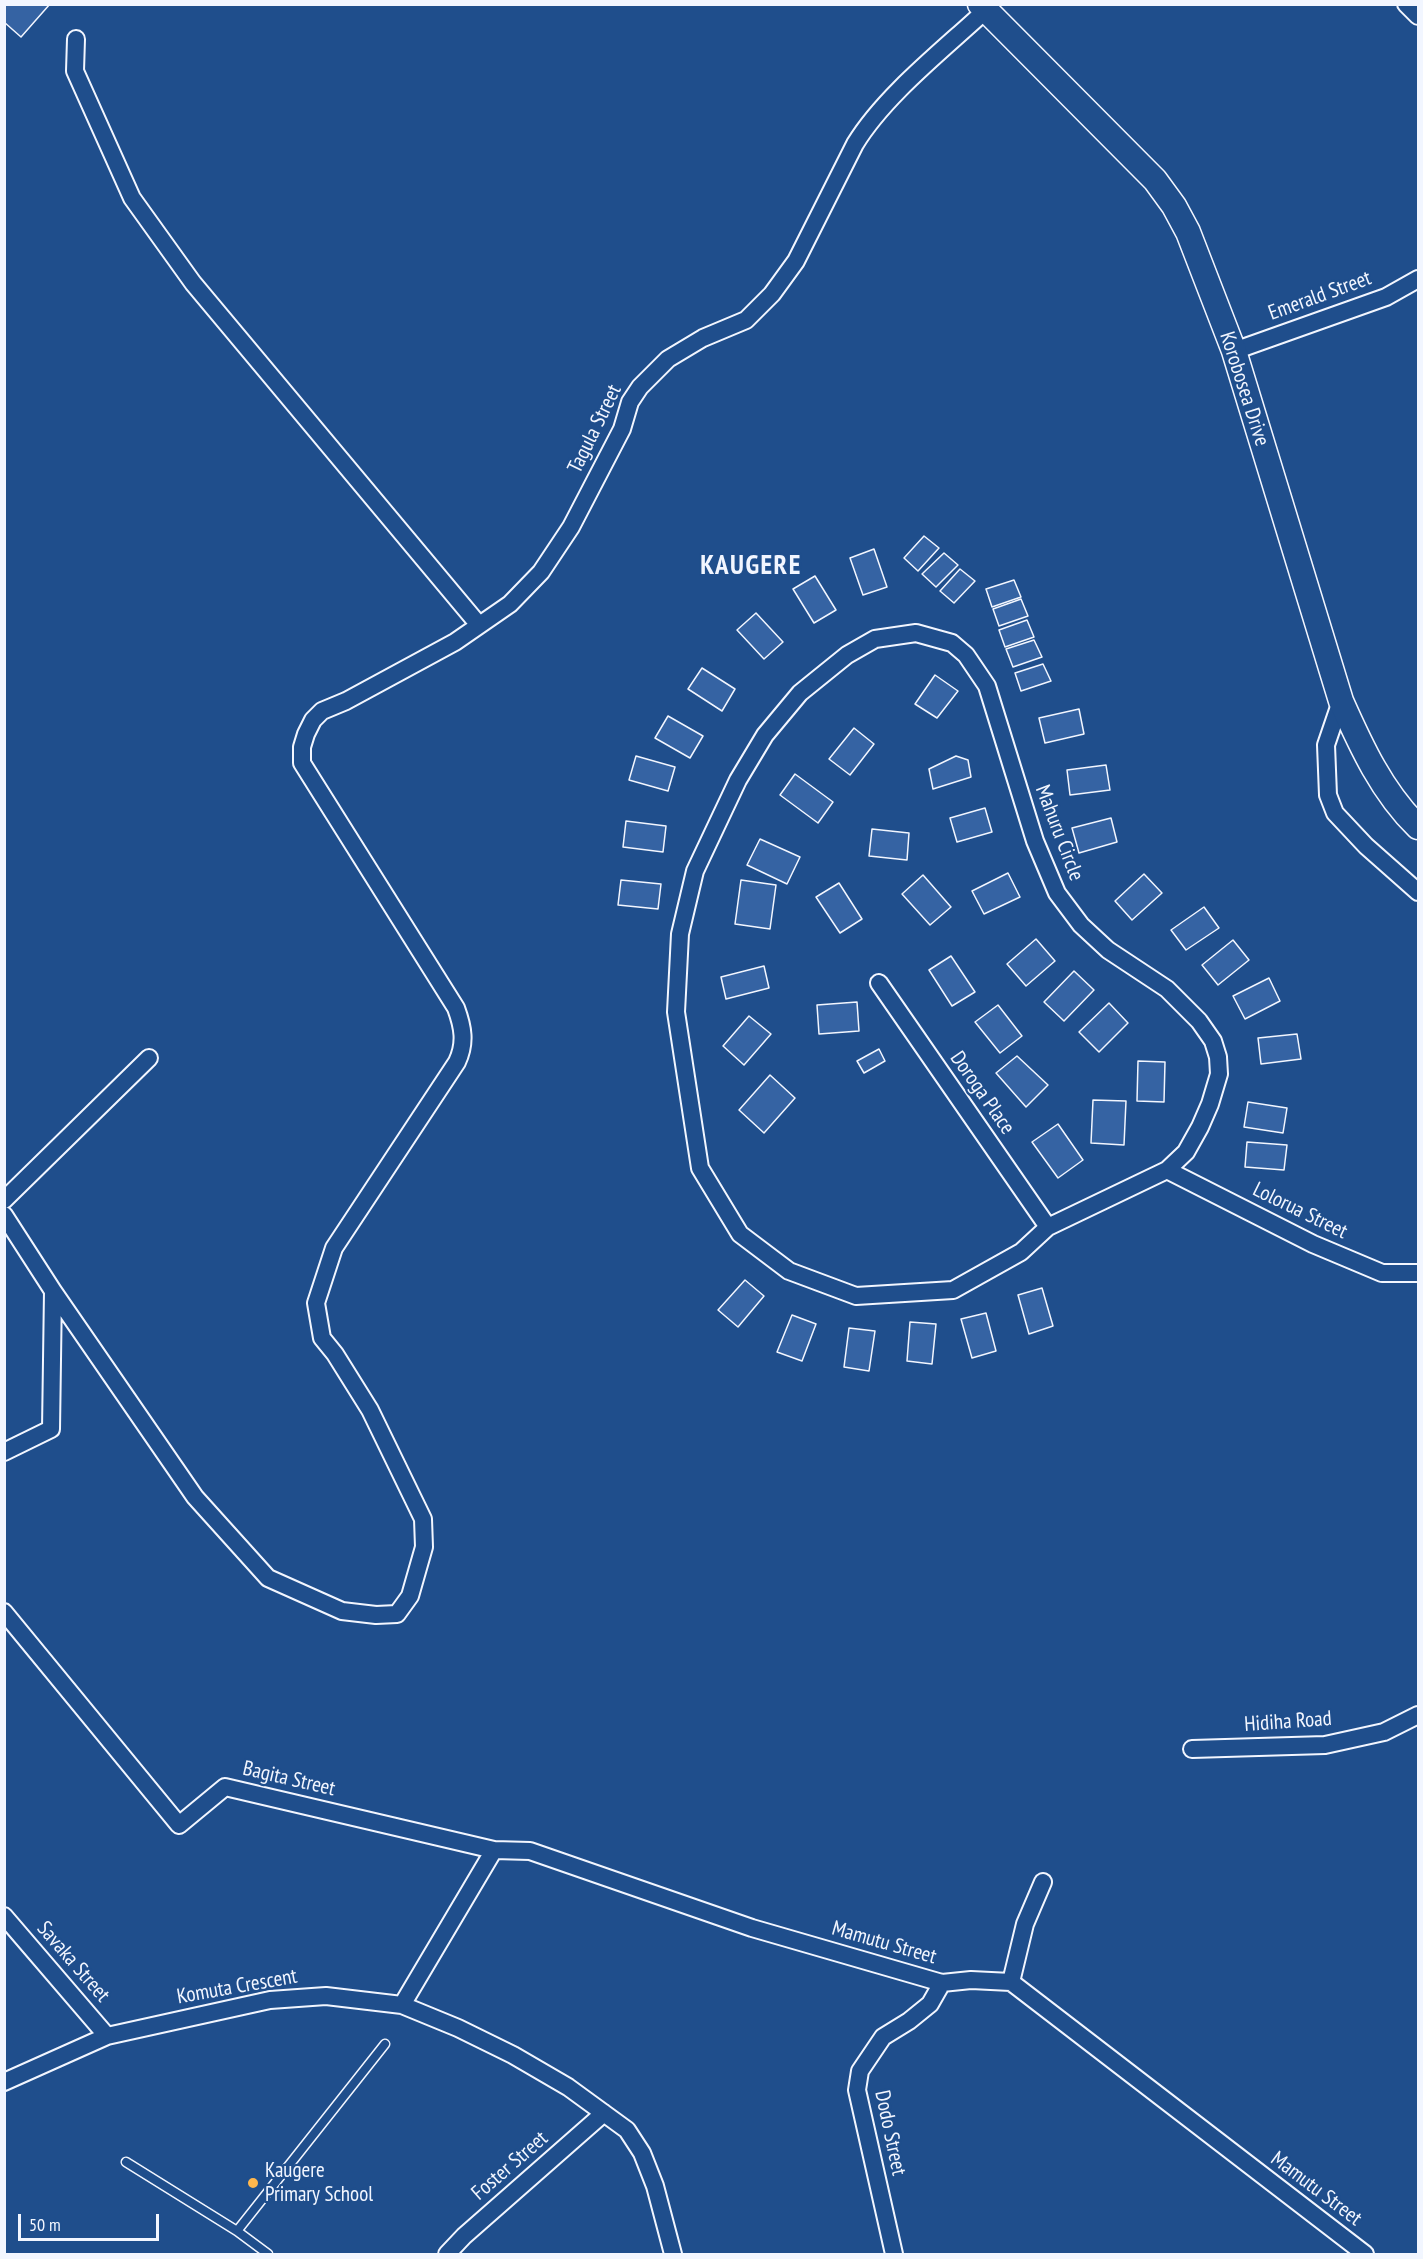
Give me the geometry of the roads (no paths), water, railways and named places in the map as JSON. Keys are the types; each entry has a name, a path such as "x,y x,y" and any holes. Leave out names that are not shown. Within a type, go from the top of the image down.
{"main road":[{"name":"Korobosea Drive","path":"983,7 1155,180 1174,206 1188,232 1234,351 1341,701 1365,754 1406,814 1419,827"}],"street":[{"path":"1406,4 1419,16"},
{"name":"Tagula Street","path":"53,1291 195,1497 268,1578 342,1611 376,1615 398,1614 410,1596 424,1547 423,1519 370,1410 335,1354 322,1338 316,1303 334,1248 460,1056 463,1050 462,1025 456,1008 302,763 302,747 306,734 313,720 322,711 410,668 455,642 510,604 541,572 571,527 622,429 630,402 640,387 668,359 703,339 746,320 772,294 796,261 855,144 866,127 881,109 983,7"},
{"path":"76,39 75,71 132,198 193,283 478,625"},
{"name":"Emerald Street","path":"1234,351 1386,297 1419,279"},
{"name":"Mahuru Circle","path":"916,633 952,642 966,655 987,686 1035,841 1057,892 1081,925 1108,950 1167,989 1199,1021 1213,1041 1218,1057 1219,1074 1210,1104 1186,1152 1167,1170 1048,1227 1021,1252 953,1290 856,1296 789,1271 740,1234 700,1168 676,1012 680,934 695,871 738,780 765,735 800,693 847,656 875,639 916,633"},
{"path":"1341,701 1326,745 1328,795 1335,813 1366,846 1419,892"},
{"name":"Doroga Place","path":"879,984 1048,1227"},
{"path":"4,1200 149,1058"},
{"name":"Lolorua Street","path":"1167,1170 1313,1244 1362,1265 1382,1273 1419,1273"},
{"path":"4,1215 53,1291 51,1429 4,1452"},
{"name":"Bagita Street","path":"4,1612 179,1825 225,1787 494,1850"},
{"name":"Hidiha Road","path":"1192,1749 1325,1745 1384,1732 1419,1715"},
{"path":"402,2006 494,1850"},
{"name":"Mamutu Street","path":"494,1850 530,1851 752,1928 942,1983 971,1980 1011,1982 1365,2254"},
{"path":"1011,1982 1025,1924 1043,1882"},
{"name":"Savaka Street","path":"4,1916 107,2036"},
{"name":"Dodo Street","path":"894,2254 857,2090 860,2071 883,2037 909,2021 930,2004 942,1983"},
{"name":"Komuta Crescent","path":"4,2082 107,2036 270,2000 326,1996 402,2006 458,2028 513,2055 568,2087 627,2130 642,2153 673,2254"},
{"name":"Foster Street","path":"447,2254 464,2236 604,2113"}],"lane":[{"path":"237,2231 385,2044"},
{"path":"126,2162 237,2231 268,2254"}],"place":[{"name":"Kaugere Primary School","path":"253,2183"}],"district":[{"name":"KAUGERE","path":"751,566"}]}
